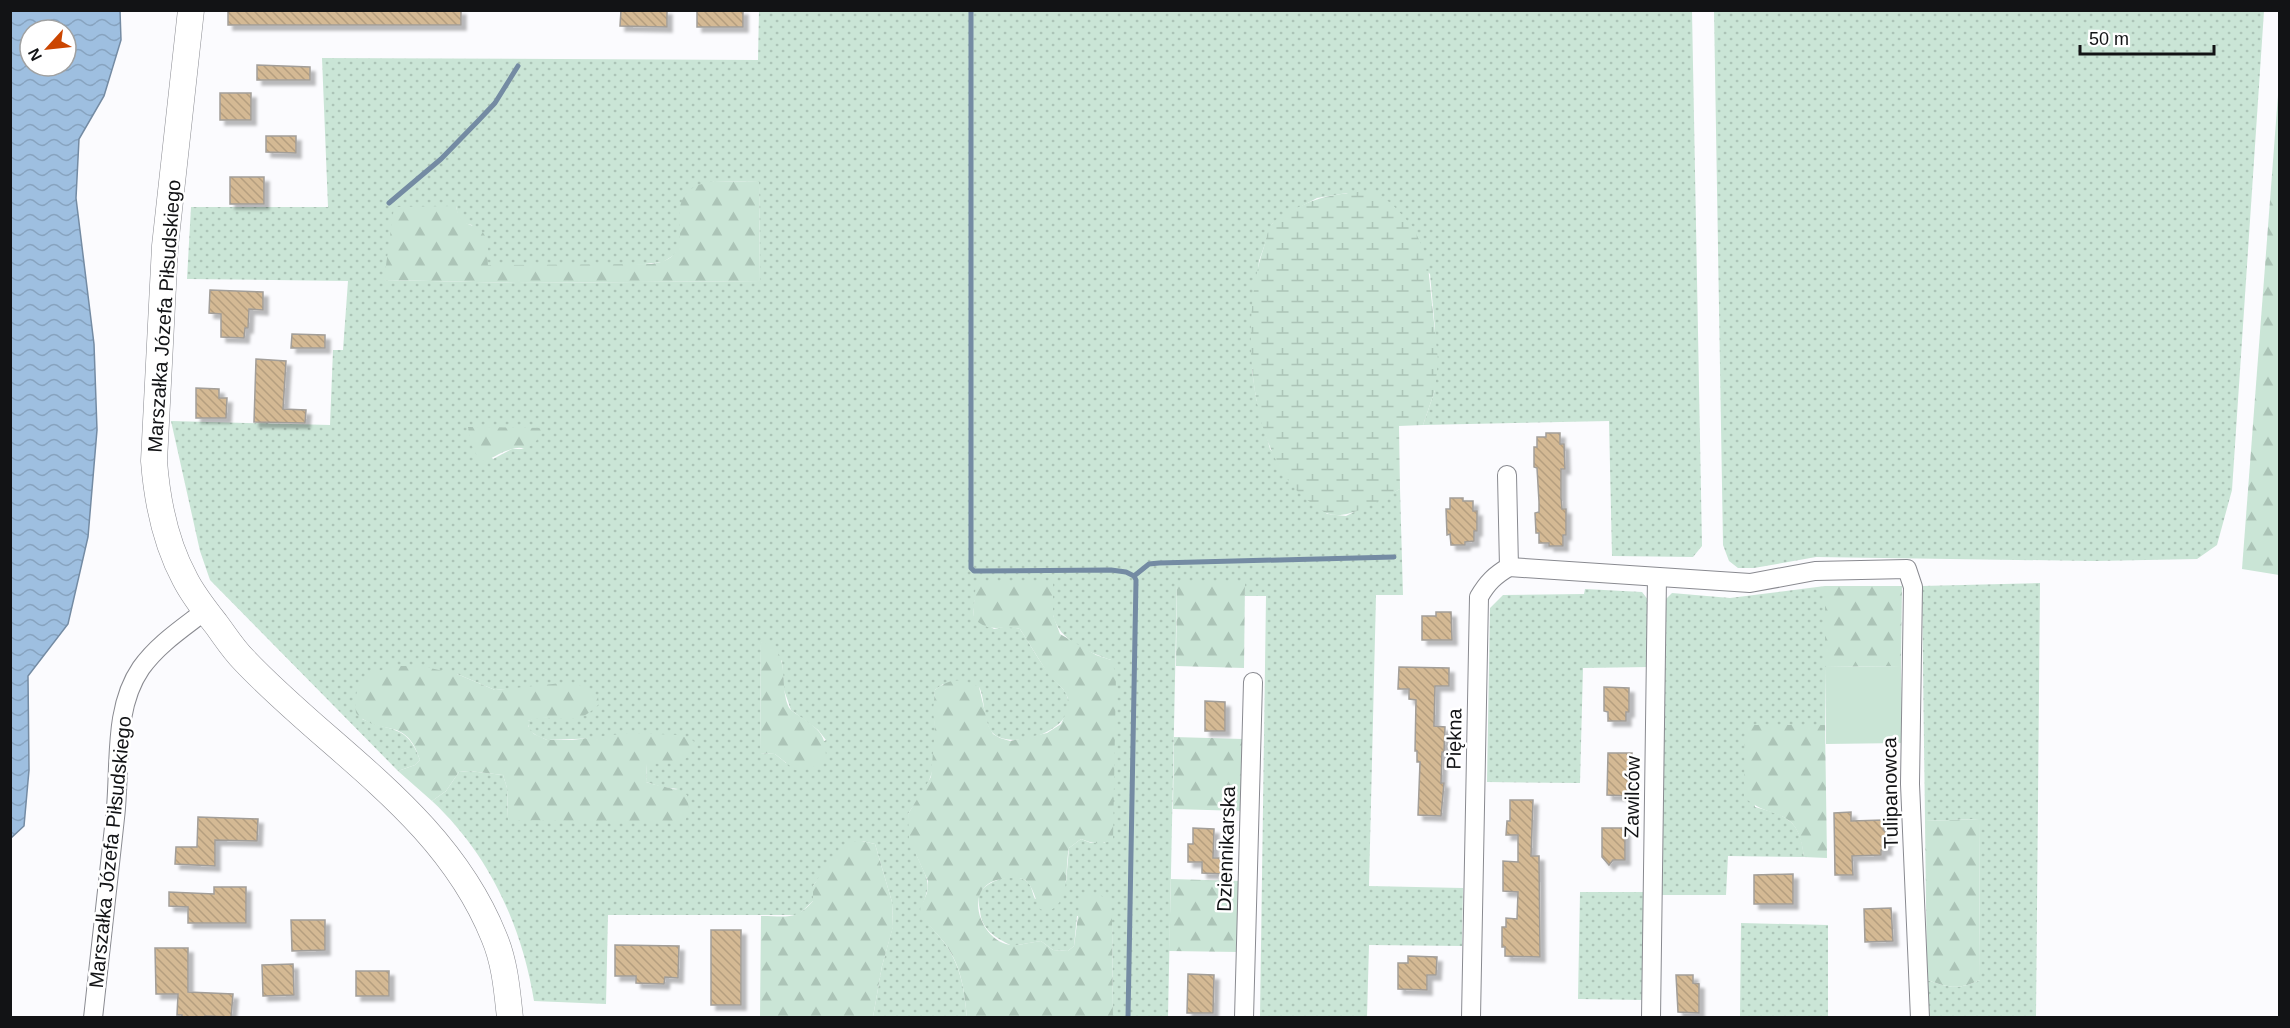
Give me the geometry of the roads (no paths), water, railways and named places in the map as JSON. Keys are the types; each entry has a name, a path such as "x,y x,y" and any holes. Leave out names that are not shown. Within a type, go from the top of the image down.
{"street":[{"name":"Marszałka Józefa Piłsudskiego","path":"190,10 165,246 154,461 156,486 173,550 184,579 243,659 372,775 439,843 470,890 495,938 506,977 510,1017"},
{"path":"1507,475 1509,567 1658,577"},
{"name":"Piękna","path":"1471,1017 1479,597 1487,584 1509,567"},
{"name":"Tulipanowca","path":"1658,577 1749,583 1815,572 1907,569 1913,587 1910,783 1920,1017"},
{"name":"Zawilców","path":"1651,1017 1658,577"},
{"name":"Marszałka Józefa Piłsudskiego","path":"93,1017 116,815 121,723 129,694 141,668 164,642 206,610"},
{"name":"Dziennikarska","path":"1244,1017 1252,682"}],"water":[{"path":"11,10 120,11 121,40 104,96 79,139 76,198 94,344 97,430 88,537 68,624 28,676 29,770 24,826 11,838"}],"waterway":[{"path":"971,10 971,568 974,571 1111,570 1126,572 1134,576"},
{"path":"389,203 441,159 495,103 518,66"},
{"path":"1134,576 1149,564 1159,563 1394,557"},
{"path":"1128,1018 1136,580 1134,576"}]}
